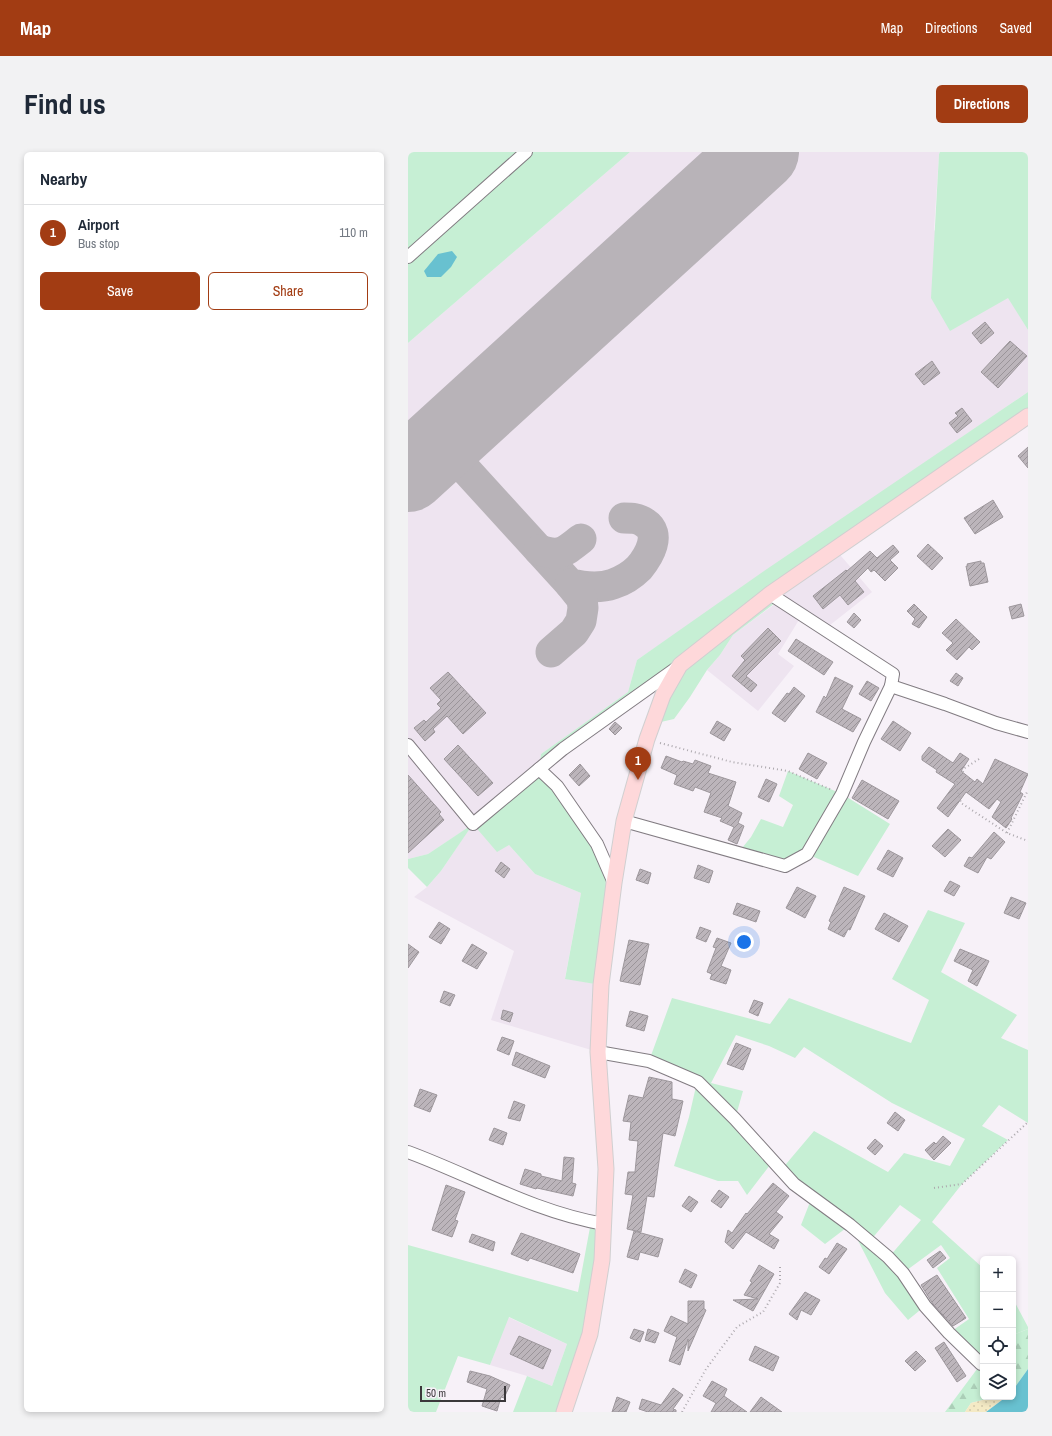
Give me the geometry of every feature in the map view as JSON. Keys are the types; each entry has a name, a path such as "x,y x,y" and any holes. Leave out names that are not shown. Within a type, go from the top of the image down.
{"main road":[{"path":"564,1412 590,1334 602,1260 606,1170 598,1052 601,985 614,883 624,821 647,739 663,695 680,665 770,594 1028,416"}],"street":[{"path":"408,257 526,152"},
{"path":"624,821 785,866 807,854 842,794 864,742 891,686 893,674 770,594"},
{"path":"408,745 473,824 563,749 680,665"},
{"path":"891,686 996,723 1028,732"},
{"path":"539,769 557,786 597,844 614,883"},
{"path":"598,1052 649,1061 698,1082 735,1119 794,1184 850,1225 888,1257 903,1273 930,1312 949,1334 980,1363"},
{"path":"408,1152 542,1208 591,1222 604,1224"}],"path":[{"path":"647,739 732,762 788,771 842,794"},
{"path":"979,759 965,768 956,784 961,803 1007,833 1028,840"},
{"path":"1007,833 1028,790"},
{"path":"934,1188 962,1184 1028,1122"},
{"path":"682,1412 706,1369 736,1327 763,1312 780,1283 780,1265"}],"shaded area":[{"path":"630,152 940,152 934,230 1009,298 1028,330 1028,392 637,660 628,692 541,754 539,769 509,845 535,874 581,893 565,978 601,985 598,1052 491,1020 514,951 414,897 427,887 441,871 472,825 428,854 408,859 408,343"},
{"path":"835,549 872,592 825,629 802,615 778,654 794,666 758,711 707,670 720,655 733,635 779,601 770,594"},
{"path":"508,1317 567,1344 552,1386 527,1376 490,1365"}],"green space":[{"path":"408,152 630,152 408,343"},
{"path":"940,152 1028,152 1028,330 1008,298 950,331 931,298"},
{"path":"1028,392 1028,416 771,593 779,600 733,635 674,719 652,724 680,667 539,769 541,754 628,692 637,660 764,571"},
{"path":"539,769 557,786 614,883 601,985 565,979 581,893 535,874 509,845 497,852 473,824"},
{"path":"788,771 842,794 890,824 858,876 807,854 785,866 738,853 751,837 761,819 783,827 793,805 779,796"},
{"path":"473,824 441,871 427,887 408,868 408,859 428,854"},
{"path":"928,910 965,923 941,972 1017,1015 1001,1038 1028,1050 1028,1123 999,1105 982,1126 1008,1140 962,1184 932,1222 980,1265 980,1359 949,1333 969,1319 937,1268 950,1258 941,1245 903,1273 925,1306 908,1320 885,1293 850,1225 825,1244 801,1225 812,1197 781,1170 814,1131 888,1172 904,1153 950,1166 965,1139 892,1103 804,1047 795,1058 769,1046 736,1035 711,1083 743,1091 735,1119 773,1161 747,1195 738,1181 718,1181 674,1166 689,1117 697,1082 649,1061 672,998 770,1024 789,998 911,1043 929,1000 892,979","holes":["900,1205 921,1220 889,1257 870,1241"]},
{"path":"591,1222 604,1224 602,1260 564,1412 513,1412 527,1376 552,1386 567,1344 509,1317 490,1365 458,1356 436,1412 408,1412 408,1245 578,1292"},
{"path":"1016,1305 1028,1327 1028,1329 1016,1334"},
{"path":"1028,1329 1028,1369 1016,1386 1016,1364 1016,1334"},
{"path":"980,1365 980,1400 983,1400 971,1403 965,1412 945,1412"}],"sand":[{"path":"983,1400 1002,1400 986,1412 965,1412 971,1403"}],"water":[{"path":"452,251 457,257 451,267 441,277 427,277 424,271 438,254"},
{"path":"1028,1369 1028,1412 986,1412 1002,1400 1016,1400 1016,1386"}],"building":[{"path":"985,322 994,333 981,344 972,333"},
{"path":"1010,341 1027,356 998,388 981,372"},
{"path":"932,361 940,373 924,385 915,374"},
{"path":"962,408 972,421 957,433 949,423 958,416 955,413"},
{"path":"1028,447 1028,468 1018,456"},
{"path":"993,500 1003,517 975,534 964,518"},
{"path":"928,544 943,558 932,570 917,556"},
{"path":"893,545 899,552 890,560 898,568 885,581 874,570 871,572 868,568 855,581 864,592 848,605 840,595 823,609 813,596 846,570 847,571 870,551 877,558"},
{"path":"981,561 981,563 984,563 988,582 970,586 966,566 968,566 967,564"},
{"path":"914,604 927,617 919,628 912,624 915,619 907,611"},
{"path":"1021,604 1024,616 1012,619 1009,607"},
{"path":"854,613 861,620 854,628 847,622"},
{"path":"956,619 980,642 972,650 969,647 957,660 946,650 953,643 942,633"},
{"path":"768,628 781,641 746,676 757,685 751,692 732,676 745,660 741,656"},
{"path":"796,639 833,662 824,675 788,651"},
{"path":"448,672 486,713 463,734 447,716 433,729 435,732 425,741 414,728 424,720 426,722 441,708 437,704 441,700 430,688"},
{"path":"956,673 963,678 958,686 950,681"},
{"path":"835,677 853,686 842,709 861,719 853,732 816,712 824,696 826,698"},
{"path":"867,681 879,688 871,701 859,694"},
{"path":"794,687 805,696 785,722 772,713 787,693 789,694"},
{"path":"717,721 731,729 724,741 710,733"},
{"path":"893,721 911,733 900,751 881,739"},
{"path":"615,722 622,728 615,735 609,729"},
{"path":"458,745 493,783 478,796 444,759"},
{"path":"929,747 953,763 960,753 969,759 961,771 975,782 977,779 983,784 995,759 1028,774 1020,792 1023,794 1011,818 1012,819 1006,828 992,817 1001,802 997,799 989,809 966,792 948,817 937,808 955,784 936,772 937,770 922,760 922,756"},
{"path":"808,753 827,763 817,779 799,769"},
{"path":"666,756 682,762 693,764 695,760 711,766 708,773 736,782 728,806 742,813 738,823 744,826 737,844 728,840 734,827 720,821 722,818 704,812 711,793 695,787 693,791 674,784 677,775 661,768"},
{"path":"580,764 590,776 579,786 569,775"},
{"path":"408,775 441,812 439,814 444,820 408,853"},
{"path":"766,779 777,784 769,802 758,797"},
{"path":"862,780 899,801 888,819 852,798"},
{"path":"948,829 961,840 945,857 932,846"},
{"path":"994,832 1005,842 991,859 987,857 978,873 964,866 969,857 972,858"},
{"path":"888,850 903,858 893,877 877,869"},
{"path":"501,862 510,869 504,878 495,871"},
{"path":"698,865 713,871 709,883 694,878"},
{"path":"640,869 651,873 648,884 636,880"},
{"path":"950,881 960,886 954,896 944,891"},
{"path":"797,887 816,896 805,918 786,908"},
{"path":"844,887 865,896 850,930 848,929 844,937 828,929 831,922 829,921"},
{"path":"1011,897 1026,903 1019,919 1004,913"},
{"path":"737,903 760,911 756,922 733,914"},
{"path":"884,913 908,926 899,942 875,929"},
{"path":"439,922 450,929 441,944 429,937"},
{"path":"700,927 711,931 706,942 696,938"},
{"path":"717,938 731,943 721,966 731,970 726,984 710,979 712,974 707,972 716,948 713,947"},
{"path":"629,940 649,944 640,985 620,981"},
{"path":"408,944 419,952 408,968"},
{"path":"472,944 487,953 477,969 462,961"},
{"path":"960,949 989,961 977,986 968,981 973,970 954,961"},
{"path":"444,991 455,995 450,1006 440,1002"},
{"path":"754,1000 763,1003 758,1016 749,1012"},
{"path":"503,1010 513,1013 510,1022 501,1019"},
{"path":"630,1011 648,1016 644,1031 626,1026"},
{"path":"502,1037 514,1041 509,1055 497,1050"},
{"path":"736,1043 751,1049 743,1070 727,1064"},
{"path":"516,1052 550,1066 545,1078 512,1065"},
{"path":"649,1077 672,1082 672,1099 683,1101 675,1136 663,1133 654,1197 647,1196 641,1232 627,1229 633,1195 625,1194 628,1172 635,1172 638,1141 629,1140 631,1122 623,1121 629,1095 643,1098"},
{"path":"420,1089 437,1095 430,1112 414,1106"},
{"path":"514,1101 525,1105 520,1121 508,1118"},
{"path":"895,1112 905,1120 898,1131 887,1123"},
{"path":"494,1128 507,1133 503,1145 489,1140"},
{"path":"943,1136 951,1143 934,1160 925,1150 934,1142 936,1144"},
{"path":"875,1139 883,1146 875,1155 867,1148"},
{"path":"564,1157 574,1158 572,1183 576,1184 573,1196 536,1189 520,1184 525,1169 541,1174 541,1176 562,1181"},
{"path":"773,1183 789,1196 776,1212 783,1217 769,1234 779,1240 774,1249 746,1232 733,1249 725,1242 728,1230 732,1233 746,1213 747,1214"},
{"path":"446,1185 465,1192 455,1220 458,1221 452,1237 432,1230"},
{"path":"719,1190 729,1197 721,1208 711,1201"},
{"path":"689,1196 698,1202 691,1212 682,1206"},
{"path":"634,1231 663,1239 658,1257 640,1252 638,1260 627,1257"},
{"path":"521,1233 580,1254 573,1273 530,1258 528,1261 511,1254"},
{"path":"472,1234 495,1242 493,1251 469,1242"},
{"path":"837,1243 847,1249 829,1274 819,1267 825,1258 827,1259"},
{"path":"940,1251 946,1258 933,1268 927,1260"},
{"path":"759,1265 774,1274 753,1311 733,1300 758,1299 744,1295 752,1282 750,1281"},
{"path":"685,1269 697,1275 691,1288 679,1282"},
{"path":"937,1275 966,1318 953,1326 933,1304 921,1285"},
{"path":"805,1292 820,1300 811,1315 801,1310 797,1320 789,1314"},
{"path":"688,1301 704,1301 704,1309 706,1310 688,1351 688,1339 680,1365 669,1361 677,1337 664,1331 671,1316 688,1324"},
{"path":"634,1329 644,1332 640,1342 630,1338"},
{"path":"648,1329 659,1333 655,1343 645,1340"},
{"path":"519,1336 551,1350 543,1369 510,1354"},
{"path":"944,1342 966,1376 957,1382 935,1348"},
{"path":"755,1346 779,1357 773,1371 749,1360"},
{"path":"916,1351 926,1361 915,1371 905,1361"},
{"path":"470,1371 490,1376 510,1385 504,1398 501,1397 497,1411 482,1406 487,1389 467,1382"},
{"path":"712,1381 727,1389 724,1396 747,1412 711,1412 716,1403 703,1396"},
{"path":"673,1388 683,1395 673,1409 676,1410 676,1412 648,1412 639,1409 642,1399 661,1405"},
{"path":"617,1397 630,1402 626,1412 612,1412"},
{"path":"761,1397 782,1412 750,1412"}],"taxiway":[{"path":"456,459 454,441 461,424"},
{"path":"409,471 420,462 431,456 442,455 456,459 570,584 592,587 608,586 623,579 639,568 650,551 653,533 642,521 624,518"},
{"path":"539,550 552,553 562,552 581,539"},
{"path":"551,652 574,632 581,621 583,608 582,599 570,584"}],"runway":[{"path":"408,473 760,152"}],"place":[{"name":"Airport","path":"638,780"}]}
